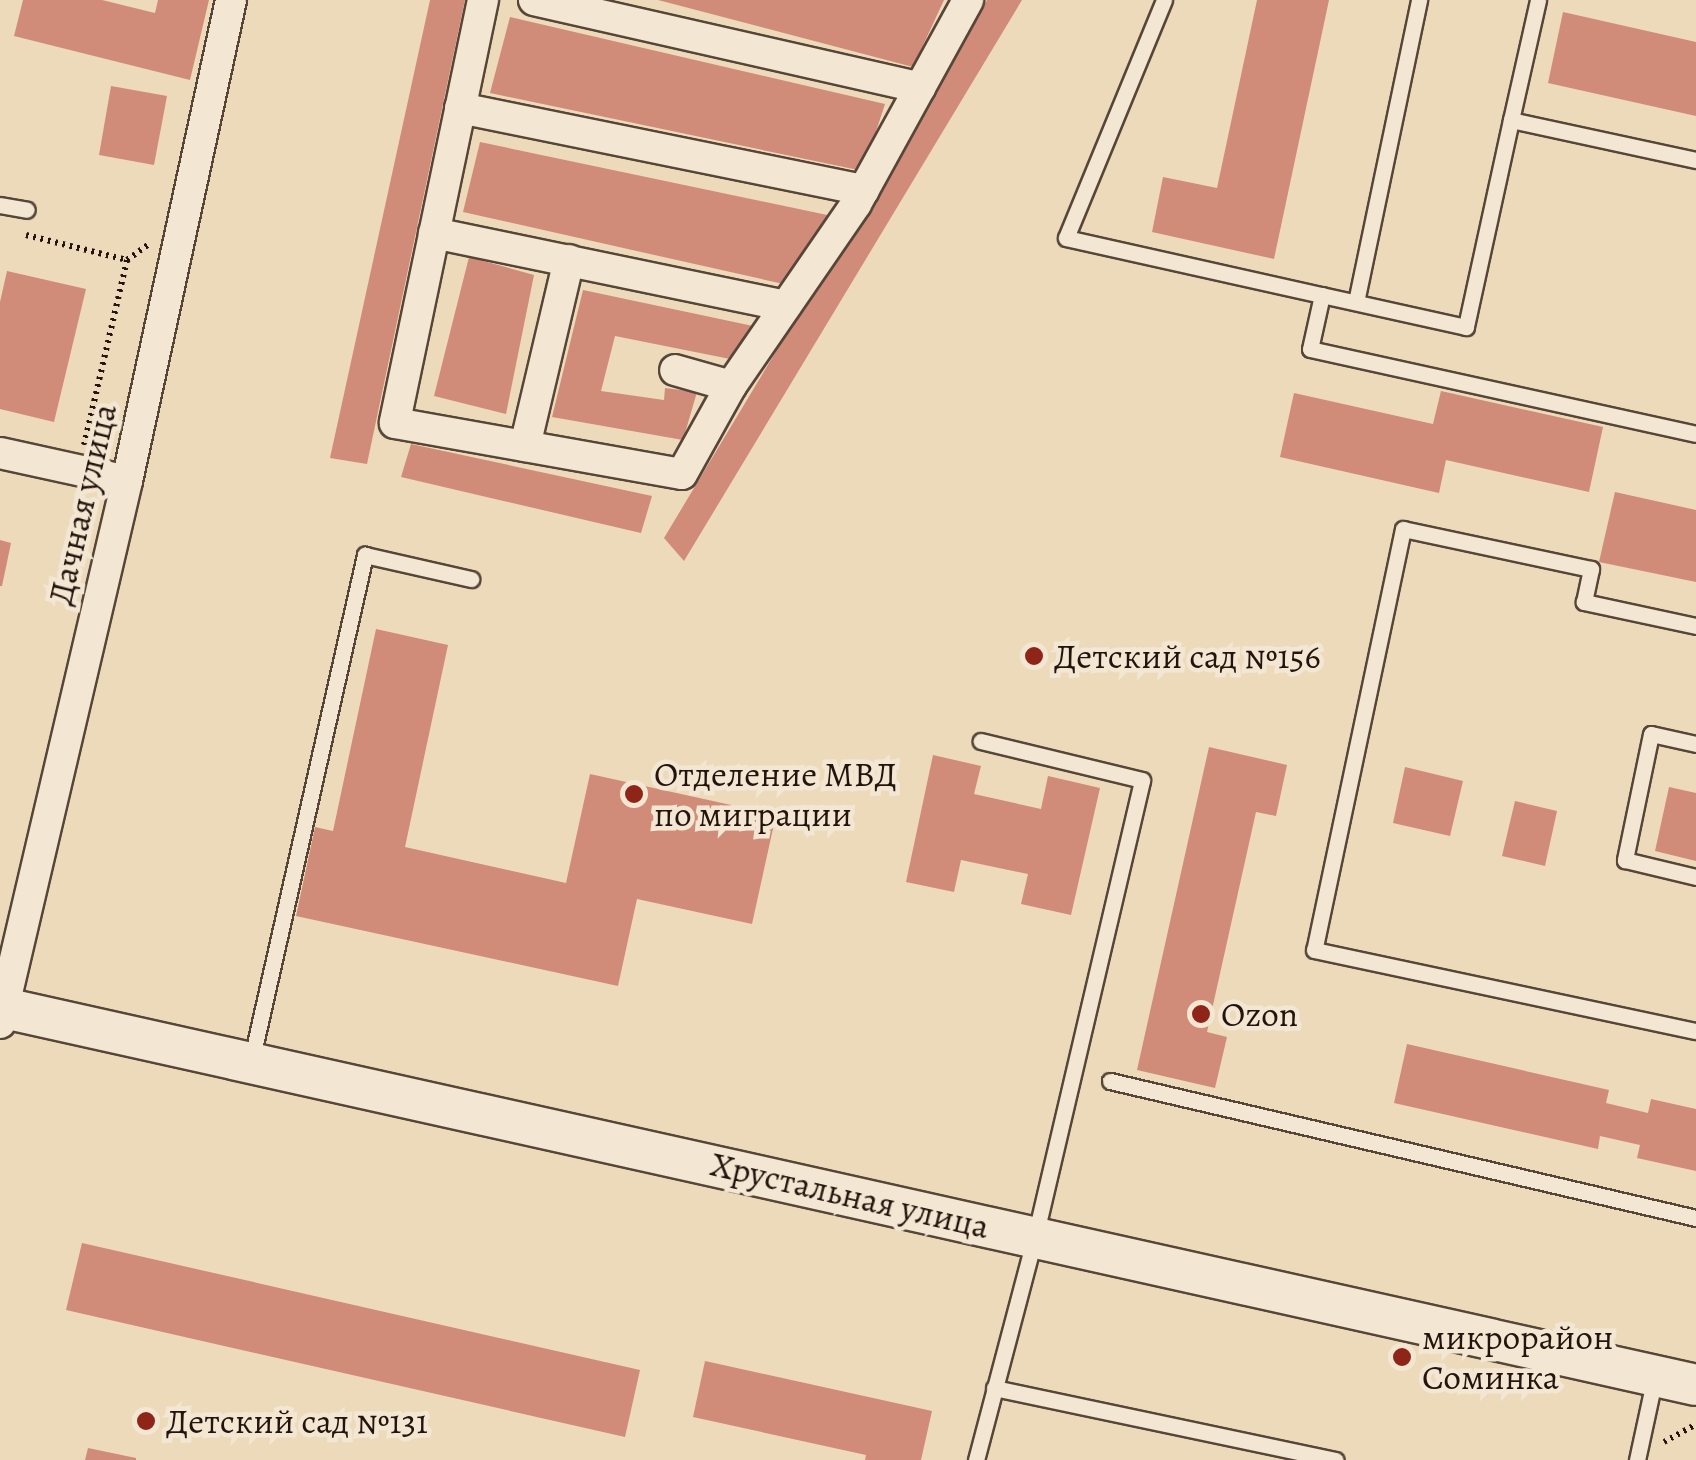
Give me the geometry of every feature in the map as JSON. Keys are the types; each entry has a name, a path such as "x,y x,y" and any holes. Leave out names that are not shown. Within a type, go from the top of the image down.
{"street":[{"name":"Дачная улица","path":"1,1012 127,481 231,0"},
{"path":"483,0 394,423 682,474 731,386 864,190 968,0"},
{"path":"534,0 920,88"},
{"path":"460,108 864,190"},
{"path":"434,232 786,306"},
{"path":"525,446 569,260"},
{"path":"675,370 731,386"},
{"path":"0,453 127,481"},
{"name":"Хрустальная улица","path":"1,1012 251,1062 1696,1385"}],"lane":[{"path":"1164,0 1066,238 1466,326 1538,0"},
{"path":"1356,302 1419,0"},
{"path":"1511,120 1696,160"},
{"path":"0,204 28,210"},
{"path":"1322,295 1310,349 1696,434"},
{"path":"1696,626 1584,602 1591,569 1403,529 1314,950 1696,1031"},
{"path":"251,1062 365,556 472,579"},
{"path":"1696,744 1651,734 1625,860 1696,877"},
{"path":"976,1460 1035,1236 1142,780 980,742"},
{"path":"1110,1081 1696,1218"},
{"path":"1637,1460 1655,1377"},
{"path":"994,1388 1335,1460"}],"path":[{"path":"79,470 127,260 183,219"},
{"path":"18,233 127,260"}],"building":[{"path":"23,0 102,0 155,13 158,0 209,0 190,80 14,36"},
{"path":"430,0 465,0 367,464 330,458"},
{"path":"658,0 944,0 913,67"},
{"path":"987,0 1022,0 684,561 664,538"},
{"path":"1257,0 1329,0 1274,259 1152,232 1163,177 1217,188"},
{"path":"1563,12 1696,42 1696,116 1548,83"},
{"path":"510,17 885,104 863,171 490,93"},
{"path":"111,86 167,96 154,165 99,155"},
{"path":"480,142 832,216 788,285 463,212"},
{"path":"469,257 534,275 506,414 434,396"},
{"path":"7,271 86,289 54,422 0,409 0,302"},
{"path":"583,290 753,326 740,361 615,336 601,391 664,400 665,388 697,392 683,440 552,417"},
{"path":"1441,391 1603,427 1589,492 1446,460 1439,493 1280,457 1294,393 1433,424"},
{"path":"411,444 652,496 641,533 401,477"},
{"path":"1615,492 1696,510 1696,582 1599,562"},
{"path":"0,540 11,543 2,586 0,586"},
{"name":"Отделение МВД по миграции","path":"376,629 448,645 405,847 566,883 590,774 776,815 752,924 637,899 618,986 296,916 315,827 333,831"},
{"path":"1209,747 1287,765 1276,816 1256,812 1207,1032 1227,1037 1215,1088 1137,1070"},
{"path":"933,755 981,766 974,794 1041,809 1048,776 1100,788 1071,915 1021,904 1028,874 961,860 954,892 906,882"},
{"path":"1405,767 1463,781 1450,836 1393,823"},
{"path":"1669,787 1696,793 1696,861 1655,851"},
{"path":"1515,801 1557,811 1545,866 1502,856"},
{"path":"1407,1044 1609,1090 1606,1103 1648,1113 1651,1099 1696,1109 1696,1171 1637,1158 1640,1145 1600,1136 1598,1149 1394,1103"},
{"path":"82,1243 640,1370 625,1437 66,1310"},
{"path":"705,1361 932,1411 921,1460 865,1460 866,1455 693,1417"},
{"path":"88,1448 136,1458 136,1460 85,1460"}],"place":[{"name":"Детский сад №156","path":"1034,656"},
{"name":"Отделение МВД по миграции","path":"634,794"},
{"name":"Ozon","path":"1201,1014"},
{"name":"микрорайон Соминка","path":"1402,1357"},
{"name":"Детский сад №131","path":"146,1421"}]}
